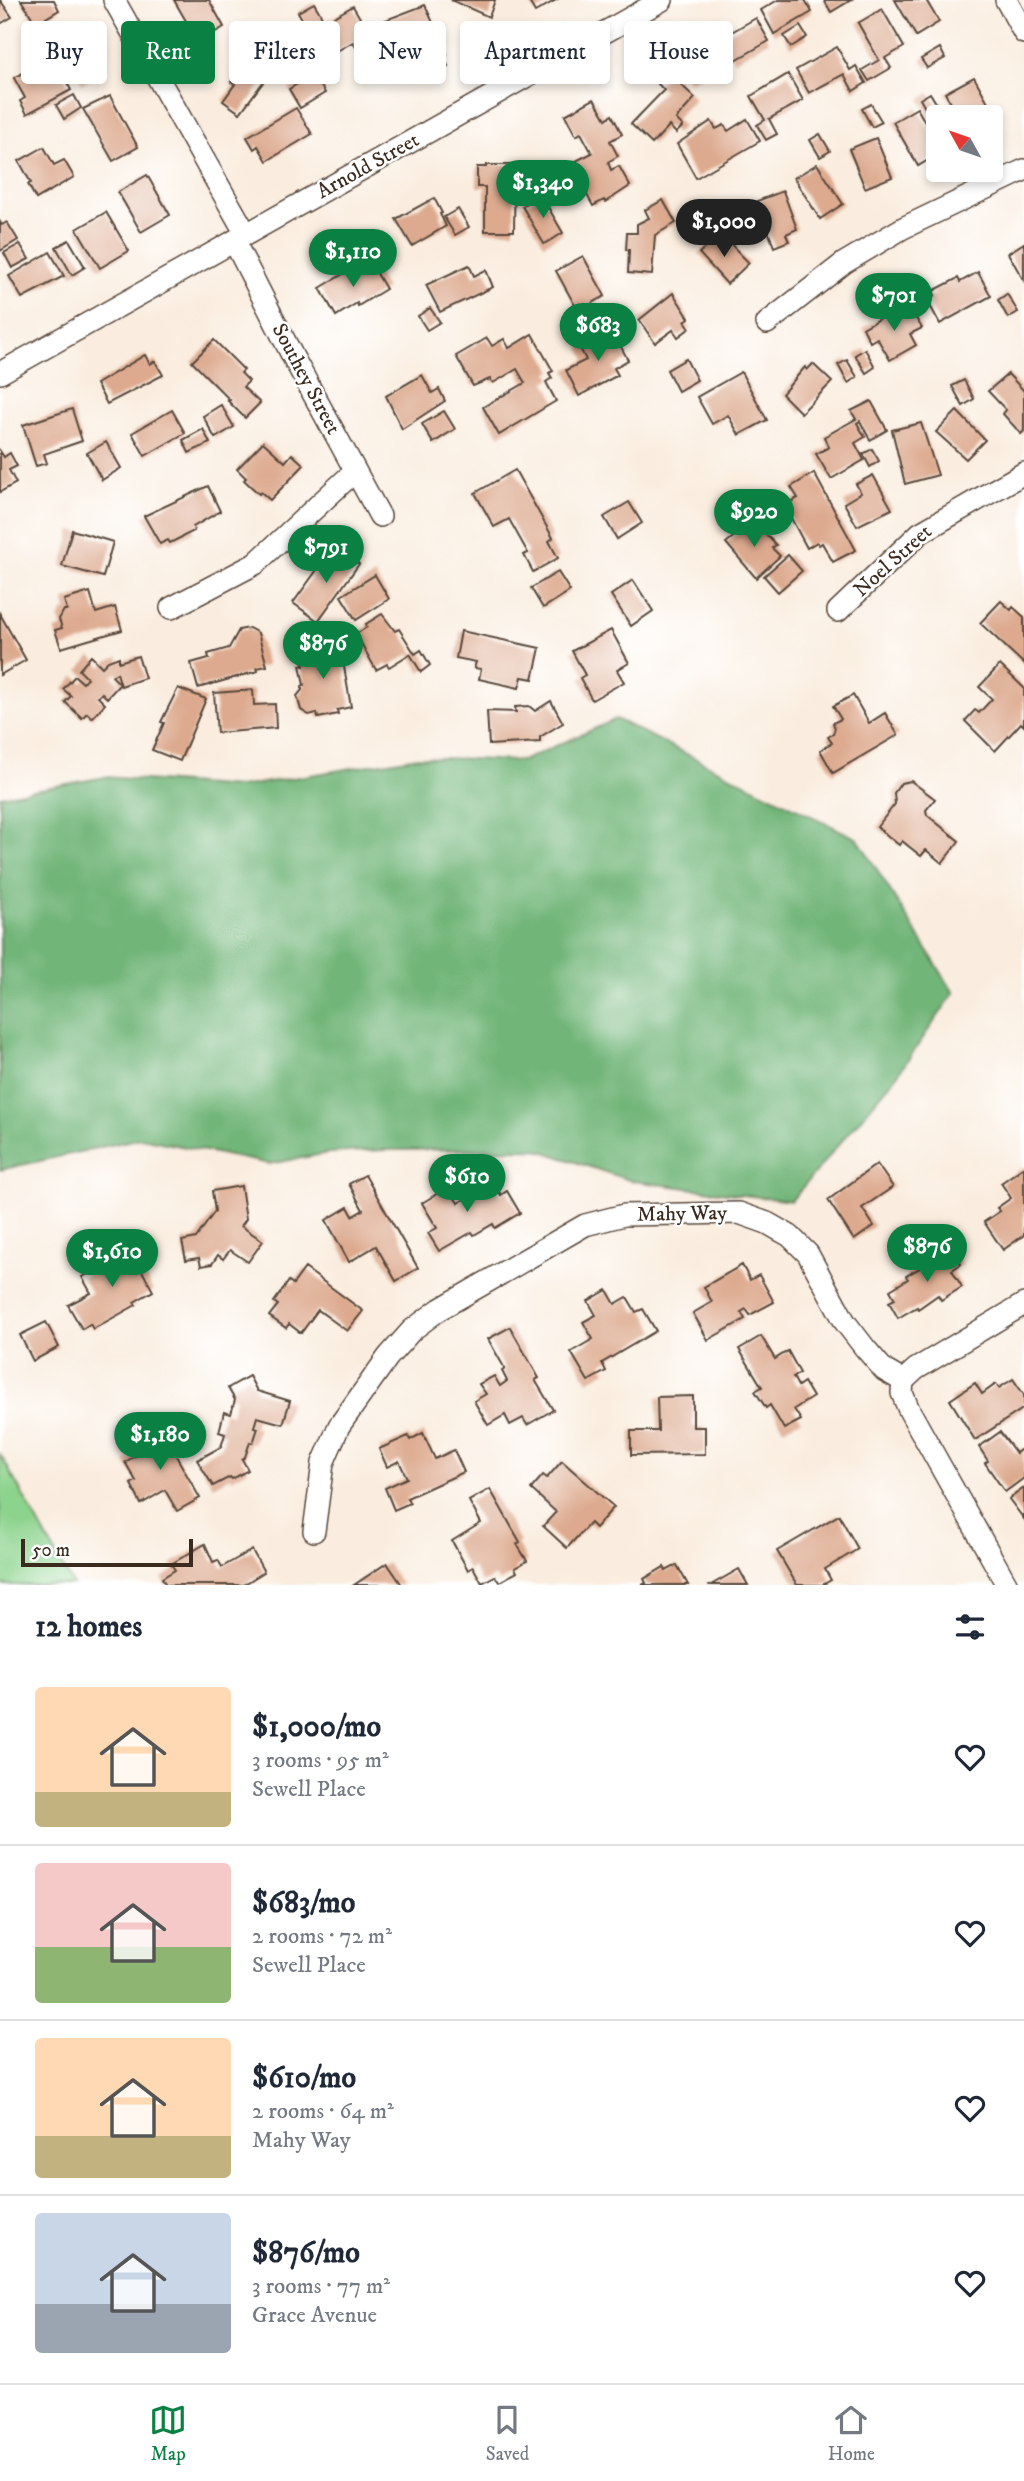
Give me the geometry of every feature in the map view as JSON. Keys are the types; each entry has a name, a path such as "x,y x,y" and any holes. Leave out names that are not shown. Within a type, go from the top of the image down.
{"street":[{"name":"Southey Street","path":"114,0 240,238 293,357 380,516"},
{"name":"Arnold Street","path":"0,373 662,0"},
{"path":"1006,0 1024,33"},
{"path":"767,323 844,262 903,228 1024,170"},
{"path":"171,608 255,564 355,471"},
{"name":"Noel Street","path":"838,611 920,533 1024,473"},
{"name":"Mahy Way","path":"314,1531 323,1463 339,1426 388,1357 412,1330 440,1309 585,1225 606,1217 739,1213 790,1236 808,1254 845,1322 864,1348 884,1370 903,1381"},
{"path":"1006,1585 902,1393 903,1381 916,1369 1024,1304"}],"green space":[{"path":"616,719 858,839 954,993 896,1077 791,1201 632,1181 536,1149 329,1153 269,1164 141,1138 0,1170 0,796 105,777 239,787 418,757 522,761"},
{"path":"0,1454 73,1585 0,1585"}],"building":[{"path":"0,0 12,17 0,24"},
{"path":"21,0 54,0 59,10 41,21 34,21"},
{"path":"174,0 209,0 224,27 215,32 215,21 186,21"},
{"path":"451,0 495,0 489,17"},
{"path":"528,0 556,0 535,12"},
{"path":"778,0 805,0 812,12 774,34 761,10"},
{"path":"824,0 851,0 831,12"},
{"path":"895,0 926,0 939,22 916,36"},
{"path":"314,3 324,21 303,21 298,12"},
{"path":"425,5 432,21 383,21"},
{"path":"353,6 362,21 354,21 353,42 340,49 340,21 327,21"},
{"path":"882,9 904,47 885,58 891,68 869,81 862,70 879,60 858,23"},
{"path":"756,18 769,41 734,61 733,31"},
{"path":"800,26 807,37 791,47 784,36"},
{"path":"837,47 850,70 856,66 866,83 853,91 844,74 809,93 796,70"},
{"path":"940,48 945,58 927,68 921,59"},
{"path":"21,74 21,84 68,84 71,90 27,114 20,101 25,98 14,78"},
{"path":"788,74 803,100 769,119 777,134 766,140 757,125 765,120 751,96"},
{"path":"974,77 989,105 952,105 945,93"},
{"path":"235,84 262,84 240,113 223,101"},
{"path":"297,84 320,84 325,93 300,108 289,89"},
{"path":"658,84 680,84 695,98 676,119 683,126 676,133 669,126 652,144 631,124 664,90"},
{"path":"930,93 937,105 926,105 926,110 920,99"},
{"path":"74,95 81,108 64,119 56,105"},
{"path":"110,96 138,147 113,161 83,109"},
{"path":"594,99 606,119 612,115 622,134 610,141 618,156 608,162 611,170 619,166 630,186 606,202 604,200 593,206 570,164 592,153 581,133 576,136 565,115"},
{"path":"871,104 882,122 872,127 862,109"},
{"path":"296,108 312,134 267,161 258,146 254,149 247,137"},
{"path":"917,108 926,124 926,161 918,166 893,122"},
{"path":"747,119 760,141 696,178 677,144 711,121 716,129 724,125 728,131"},
{"path":"820,134 830,151 820,157 810,140"},
{"path":"876,138 892,177 865,188 849,149"},
{"path":"44,147 54,165 64,160 74,177 36,199 19,161"},
{"path":"817,164 843,204 820,219 794,178"},
{"path":"515,165 514,231 485,231 485,187 477,187 477,167"},
{"path":"147,175 170,215 141,232 118,192"},
{"path":"783,191 797,229 786,234 789,241 774,247 757,201"},
{"path":"541,195 563,233 544,244 522,206"},
{"path":"434,198 446,226 412,246 396,219"},
{"path":"663,200 676,223 655,235 652,275 628,273 627,233 637,233 637,224 649,218 645,210"},
{"path":"743,204 753,222 732,234 722,215"},
{"path":"458,209 469,227 455,235 444,217"},
{"path":"106,212 129,251 100,268 77,229"},
{"path":"0,222 2,225 7,222 18,240 0,251"},
{"path":"721,234 749,263 727,284 699,253"},
{"path":"69,240 85,267 72,275 56,247"},
{"path":"1024,243 1024,281 1008,253"},
{"path":"20,244 29,259 12,268 4,253"},
{"path":"50,252 64,276 22,298 9,276"},
{"path":"583,256 605,296 578,311 556,271"},
{"path":"371,263 386,289 336,316 320,288 348,271 351,275"},
{"path":"469,265 474,276 486,270 493,287 440,312 426,285"},
{"path":"978,272 991,296 940,324 927,300 935,295 933,291 958,278 960,282"},
{"path":"673,293 689,318 685,321 690,328 678,337 673,330 655,343 639,320"},
{"path":"1007,294 1018,312 1008,318 998,300"},
{"path":"430,308 440,322 427,330 418,316"},
{"path":"896,309 902,318 912,312 922,328 910,334 916,345 890,360 877,338 870,342 863,328"},
{"path":"611,328 628,360 614,368 618,375 579,396 566,370 586,360 580,348"},
{"path":"532,334 553,371 549,373 552,378 546,382 556,401 499,435 483,407 525,383 517,369 493,383 490,379 473,386 456,356 487,338 492,346 504,339 509,348"},
{"path":"214,340 244,370 241,373 249,381 243,387 260,403 245,418 192,362"},
{"path":"865,349 875,367 866,373 855,355"},
{"path":"145,355 150,364 155,361 163,375 107,404 96,384"},
{"path":"686,359 697,380 678,391 667,370"},
{"path":"847,360 857,377 848,383 838,365"},
{"path":"813,364 832,382 801,413 782,394 805,367 807,370"},
{"path":"741,372 767,420 739,435 728,415 712,424 697,397"},
{"path":"1008,374 1024,391 1024,431 1021,434 1003,414 1006,410 988,391"},
{"path":"422,375 432,393 439,389 445,401 402,429 386,396"},
{"path":"964,380 974,399 963,406 952,386"},
{"path":"871,401 887,430 870,440 860,421 857,423 865,437 855,443 864,460 831,479 816,454 829,447 824,437 856,419 851,411"},
{"path":"221,405 234,427 215,438 203,416"},
{"path":"72,409 82,441 44,454 47,463 36,466 23,425"},
{"path":"172,410 185,433 145,456 132,433"},
{"path":"444,411 455,429 433,443 422,424"},
{"path":"957,411 985,440 966,459 936,432"},
{"path":"921,423 938,475 905,484 892,430"},
{"path":"203,429 210,443 189,453 183,440"},
{"path":"106,442 121,468 102,480 87,453"},
{"path":"263,442 285,462 292,454 304,465 270,500 244,480 246,478 237,469"},
{"path":"872,449 879,461 870,467 863,454"},
{"path":"0,451 4,457 10,453 17,466 9,470 16,483 0,492"},
{"path":"515,470 553,538 549,541 558,558 533,572 524,555 528,553 509,519 494,527 475,493"},
{"path":"814,473 856,550 833,562 822,543 819,545 817,542 807,548 784,505 798,498 791,487"},
{"path":"873,475 892,509 857,526 844,503 861,493 856,484"},
{"path":"208,486 220,511 193,527 194,531 170,543 168,540 160,544 144,516"},
{"path":"629,502 642,523 617,539 604,517"},
{"path":"751,522 776,545 772,548 780,556 756,578 726,543"},
{"path":"72,530 113,542 103,577 62,566"},
{"path":"337,548 359,564 318,621 293,603 322,563 325,566"},
{"path":"788,555 802,571 778,592 764,576"},
{"path":"558,572 570,591 543,608 531,588"},
{"path":"375,575 389,599 356,620 341,596"},
{"path":"633,580 653,611 631,626 611,595"},
{"path":"90,592 96,613 115,607 122,630 61,648 55,630 62,628 59,619 64,610 67,610 64,600"},
{"path":"1001,601 1024,617 1024,664 980,623"},
{"path":"0,614 26,660 0,675"},
{"path":"382,614 395,631 399,629 415,654 421,650 430,665 421,672 410,654 389,667 387,664 376,670 356,634"},
{"path":"249,628 258,633 267,666 198,688 191,663 209,658 208,654 229,648 239,630"},
{"path":"611,630 629,663 617,670 624,682 592,700 580,678 585,675 572,651"},
{"path":"461,631 540,648 533,679 522,677 519,688 479,679 481,669 474,668 476,662 456,658"},
{"path":"330,639 333,653 337,652 339,662 343,661 351,707 337,710 338,714 318,718 317,713 309,715 301,710 297,696 304,685 300,645"},
{"path":"91,656 102,667 108,661 119,657 119,662 138,656 145,678 121,686 117,673 112,676 120,684 107,698 102,693 98,697 105,704 92,718 87,713 82,718 65,702 71,696 63,689 75,676 83,683 87,678 79,670"},
{"path":"1000,665 1024,688 1024,726 1021,723 995,751 965,721 975,710 979,713 992,699 979,687"},
{"path":"178,688 206,699 180,761 152,750 164,723 161,722"},
{"path":"253,690 254,705 275,704 276,728 217,733 214,693"},
{"path":"853,695 869,723 885,713 898,735 833,773 820,750 832,743 828,737 833,734 833,723 841,719 833,706"},
{"path":"551,701 563,723 540,737 540,742 489,745 487,711 516,712 515,707 529,706 535,711"},
{"path":"911,781 935,799 926,810 927,815 959,841 942,863 926,850 921,856 902,841 899,845 877,827 895,804 894,793 901,783"},
{"path":"877,1164 893,1187 862,1208 874,1226 854,1240 828,1200"},
{"path":"1024,1167 1024,1235 1003,1250 984,1222 1000,1211 997,1208 1011,1198 1001,1183"},
{"path":"365,1175 418,1268 396,1281 376,1246 349,1262 326,1220 348,1207 353,1216 363,1210 349,1184"},
{"path":"490,1184 494,1190 497,1188 501,1195 507,1191 520,1213 495,1228 493,1224 474,1235 472,1232 439,1251 428,1233 437,1228 422,1203 448,1187 458,1203"},
{"path":"241,1186 246,1219 241,1226 263,1241 248,1262 230,1250 223,1259 218,1255 212,1264 201,1266 199,1258 186,1260 182,1241 196,1238 215,1211 212,1191"},
{"path":"120,1241 141,1247 135,1265 138,1271 141,1269 153,1291 134,1302 136,1305 93,1329 90,1324 82,1329 68,1305 91,1293 82,1277 115,1259"},
{"path":"952,1249 961,1264 952,1270 962,1287 941,1300 938,1295 918,1309 917,1307 898,1318 889,1302 895,1299 890,1290 908,1279 906,1276"},
{"path":"742,1265 750,1280 759,1275 774,1302 750,1315 746,1309 741,1312 745,1319 708,1340 693,1313 712,1302 704,1287"},
{"path":"305,1268 363,1311 347,1331 318,1310 301,1333 289,1324 286,1328 269,1316 278,1305 274,1302 289,1281 293,1284"},
{"path":"607,1290 615,1304 627,1297 636,1312 643,1309 656,1331 602,1363 606,1371 588,1381 571,1352 593,1339 583,1322 596,1315 588,1301"},
{"path":"46,1322 59,1347 33,1361 20,1335"},
{"path":"510,1327 539,1378 535,1380 553,1410 527,1425 523,1418 510,1425 505,1415 488,1425 474,1401 486,1394 479,1384 494,1376 500,1386 507,1381 502,1371 505,1369 488,1339"},
{"path":"761,1336 775,1359 788,1351 800,1373 793,1377 798,1386 804,1382 813,1397 794,1409 801,1420 784,1429 770,1405 766,1408 755,1391 762,1387 739,1349"},
{"path":"249,1376 257,1391 290,1401 283,1424 257,1417 254,1427 258,1428 253,1443 250,1442 242,1459 248,1470 213,1486 197,1460 221,1447 225,1434 219,1432 224,1412 231,1414 235,1400 228,1388"},
{"path":"1013,1379 1024,1395 1024,1408 975,1440 950,1400 975,1383 982,1394 996,1384 999,1388"},
{"path":"693,1396 693,1427 705,1427 705,1454 631,1455 631,1431 658,1431 657,1397"},
{"path":"159,1426 200,1498 177,1511 165,1490 141,1504 131,1484 136,1481 125,1462 144,1451 136,1438"},
{"path":"1000,1432 1016,1453 1024,1447 1024,1478 1005,1492 985,1463 988,1461 979,1447"},
{"path":"423,1433 435,1459 454,1450 464,1472 407,1498 410,1503 394,1510 385,1488 407,1478 399,1461 387,1467 379,1449 408,1436 410,1440"},
{"path":"562,1461 614,1507 595,1528 590,1523 567,1548 543,1526 556,1512 531,1489 543,1475 547,1478"},
{"path":"1024,1488 1024,1519 1009,1499"},
{"path":"490,1489 520,1542 517,1544 527,1561 515,1568 517,1572 499,1582 495,1576 482,1583 473,1567 468,1570 452,1541 481,1523 469,1501"},
{"path":"839,1515 858,1549 825,1569 831,1580 822,1585 797,1585 777,1551"},
{"path":"205,1544 213,1562 218,1560 222,1567 252,1550 264,1572 243,1585 166,1585 162,1578 175,1570 171,1564"},
{"path":"387,1563 402,1585 354,1585"},
{"path":"677,1565 688,1585 642,1585 646,1583 644,1579 664,1567 666,1571"},
{"path":"739,1569 748,1585 711,1585"}]}
